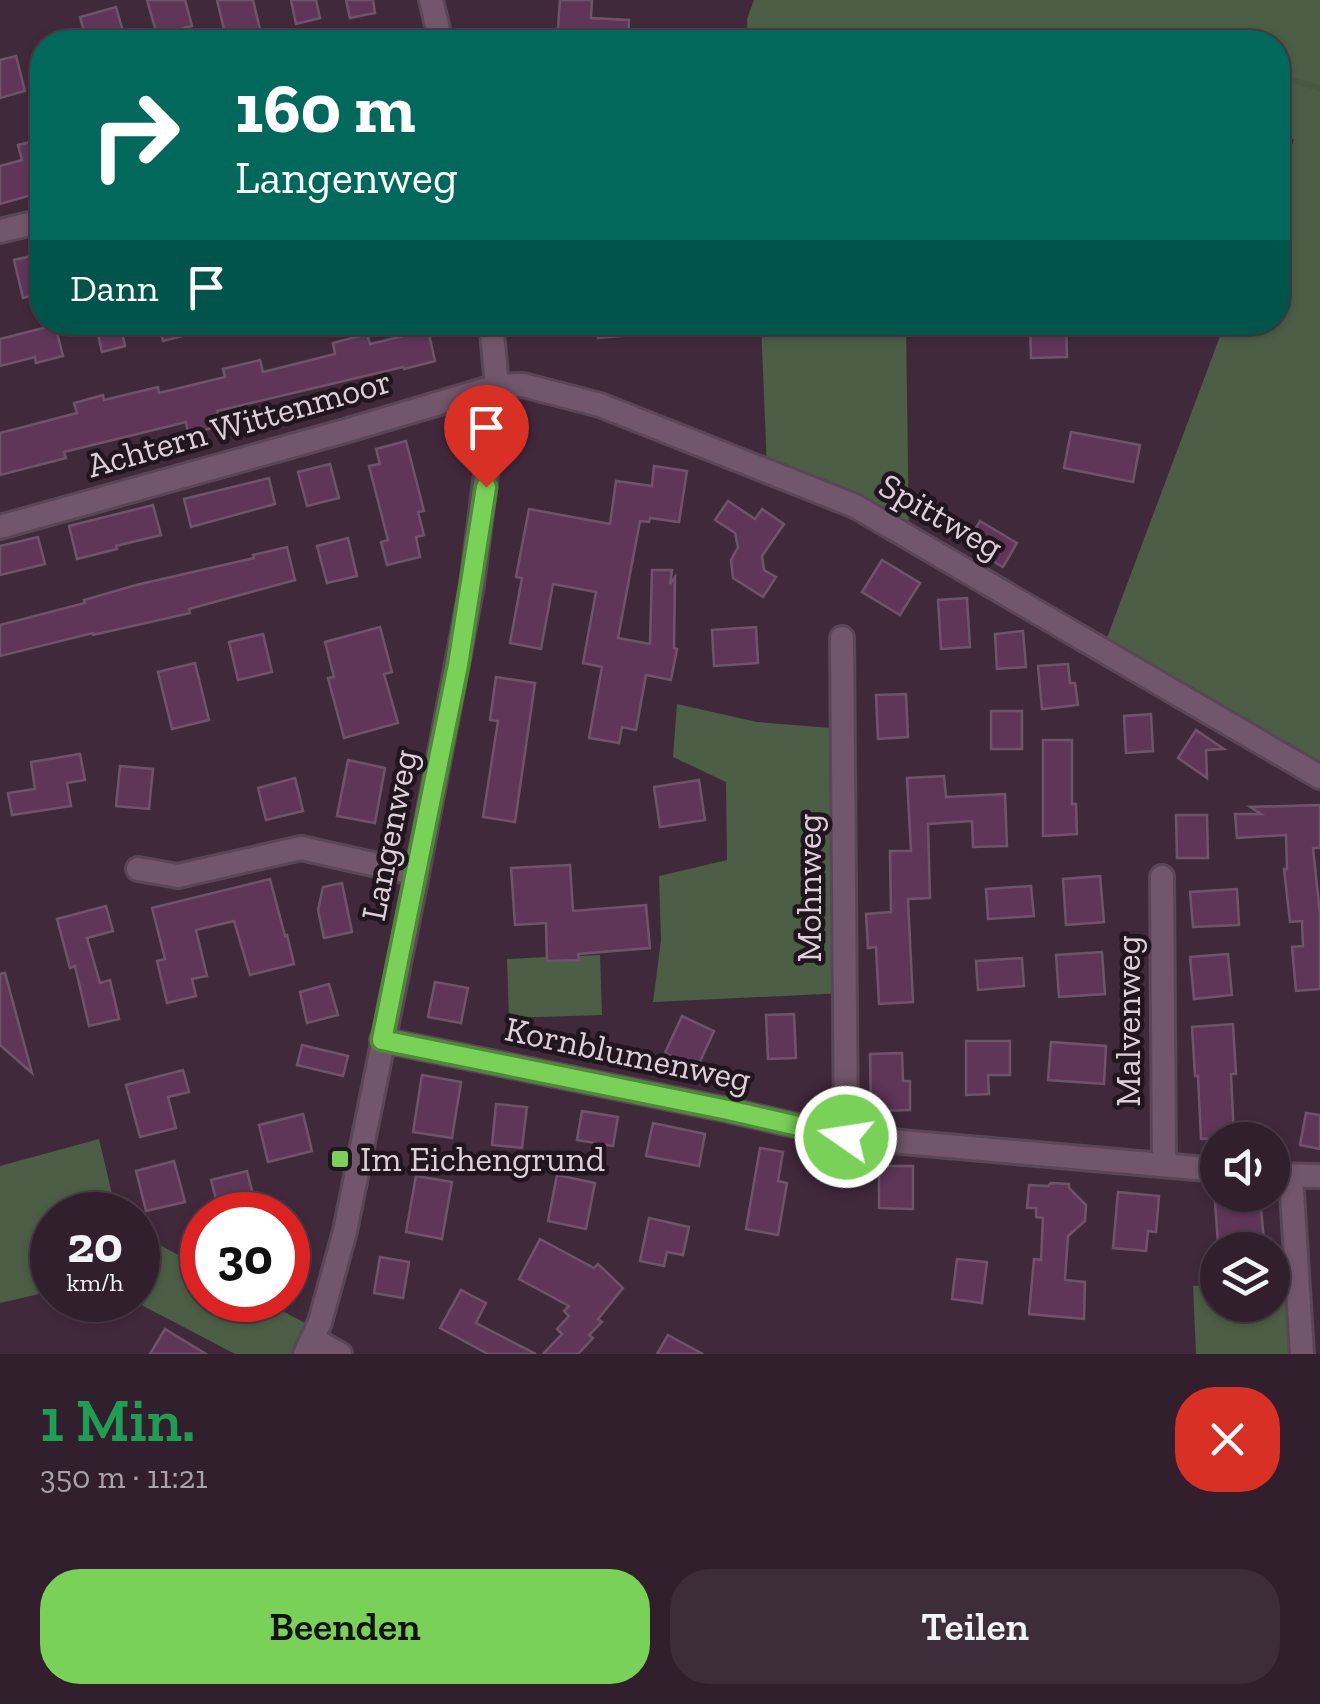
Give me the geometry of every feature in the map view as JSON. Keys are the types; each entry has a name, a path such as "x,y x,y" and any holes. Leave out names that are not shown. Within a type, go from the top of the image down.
{"street":[{"path":"431,0 438,30"},
{"path":"0,231 30,224"},
{"name":"Langenweg","path":"309,1347 320,1322 345,1231 472,585 497,386 492,335"},
{"name":"Spittweg","path":"497,386 523,385 600,405 855,506 1320,777"},
{"name":"Achtern Wittenmoor","path":"0,527 497,386"},
{"name":"Mohnweg","path":"842,638 846,1137"},
{"path":"138,869 178,876 301,848 417,874"},
{"name":"Malvenweg","path":"1162,877 1164,1165"},
{"name":"Kornblumenweg","path":"382,1040 846,1137 1200,1168"},
{"path":"1290,1176 1320,1176"},
{"path":"1286,1212 1302,1354"},
{"path":"309,1347 340,1354"}],"green space":[{"path":"754,0 1320,0 1320,777 1102,651 1220,335 1290,335 1290,150 1294,139 1290,138 1290,30 747,30"},
{"path":"761,335 906,335 909,538 767,469"},
{"path":"677,704 757,722 843,729 845,993 653,1002 661,940 659,876 727,860 726,782 673,757"},
{"path":"600,955 602,1015 509,1018 507,959 547,957 548,961 578,961 579,956"},
{"path":"99,1139 112,1192 30,1192 30,1296 0,1303 0,1166"},
{"path":"160,1245 180,1256 180,1322 303,1322 316,1329 303,1354 235,1354 160,1315"},
{"path":"1200,1285 1200,1322 1289,1322 1291,1354 1196,1354 1193,1286"}],"building":[{"path":"147,0 185,0 192,26 156,30"},
{"path":"217,0 253,0 260,30 224,30"},
{"path":"291,0 316,0 320,18 296,24"},
{"path":"346,0 373,0 375,13 350,18"},
{"path":"560,0 592,0 591,18 629,20 629,30 558,30"},
{"path":"116,7 123,30 84,30 80,17"},
{"path":"16,56 25,91 0,98 0,60"},
{"path":"30,142 30,195 0,204 0,166 22,160 18,145"},
{"path":"30,256 30,296 23,298 14,260"},
{"path":"30,331 30,335 58,335 63,356 36,363 35,357 0,366 0,339"},
{"path":"98,335 123,335 125,346 102,352"},
{"path":"161,335 187,335 163,341"},
{"path":"363,335 367,335 370,344 407,335 429,335 435,361 217,411 221,426 188,434 186,422 64,452 66,458 0,475 0,433 77,413 74,403 158,387 159,393 225,377 223,369 260,360 263,372 335,354 333,343"},
{"path":"1030,335 1066,335 1067,357 1031,358"},
{"path":"1071,432 1140,445 1133,482 1064,468"},
{"path":"406,441 424,511 418,512 424,535 416,537 420,557 387,565 381,542 388,540 369,466 380,464 376,449"},
{"path":"330,464 339,498 307,506 298,472"},
{"path":"654,466 687,471 679,522 650,518 649,522 640,521 618,638 650,644 652,570 672,570 677,649 671,680 646,675 636,730 622,727 619,743 589,738 602,667 583,663 596,592 553,584 541,649 510,643 522,578 516,577 529,509 610,524 616,481 652,486"},
{"path":"269,478 275,504 191,527 184,499"},
{"path":"728,501 755,519 762,509 784,524 762,556 764,570 776,577 763,597 733,578 731,560 738,547 735,533 715,520"},
{"path":"153,505 161,535 77,559 69,526"},
{"path":"980,521 1017,543 1003,567 966,545"},
{"path":"38,537 45,564 0,575 0,546"},
{"path":"348,538 357,576 327,583 317,546"},
{"path":"287,547 295,580 189,609 190,613 0,656 0,625"},
{"path":"882,560 920,583 900,615 862,592"},
{"path":"967,598 970,647 941,649 938,600"},
{"path":"380,627 392,672 384,674 398,723 344,738 328,678 334,677 325,642"},
{"path":"756,627 758,663 714,666 712,630"},
{"path":"1023,631 1026,667 997,669 995,634"},
{"path":"263,634 272,672 238,680 229,642"},
{"path":"195,663 209,720 172,729 158,672"},
{"path":"1068,664 1078,705 1042,709 1038,666"},
{"path":"496,677 535,683 515,822 483,817 498,721 490,720"},
{"path":"906,694 908,737 878,739 876,695"},
{"path":"991,711 1022,711 1022,749 991,749"},
{"path":"1151,714 1153,751 1126,753 1124,716"},
{"path":"1196,730 1224,749 1206,750 1207,778 1178,758"},
{"path":"1043,740 1072,740 1072,804 1076,804 1077,834 1043,836"},
{"path":"80,754 85,780 67,783 71,806 12,815 8,793 35,789 31,762"},
{"path":"348,760 385,768 375,823 337,816"},
{"path":"120,766 153,769 149,809 116,806"},
{"path":"944,776 946,797 1005,794 1007,846 973,847 972,821 928,824 930,898 908,899 913,1002 879,1004 876,947 868,948 866,914 891,912 890,851 911,851 907,778"},
{"path":"295,778 303,811 266,820 258,788"},
{"path":"699,780 705,820 660,827 654,787"},
{"path":"1320,805 1320,848 1313,848 1320,914 1320,989 1296,991 1292,947 1303,946 1302,921 1290,922 1284,869 1286,835 1237,838 1235,814 1261,814 1250,807"},
{"path":"1176,815 1207,815 1208,858 1177,858"},
{"path":"570,865 573,911 646,905 650,948 578,954 579,960 547,961 546,923 515,925 511,868"},
{"path":"1100,876 1104,922 1066,925 1063,879"},
{"path":"270,879 294,964 250,975 234,921 196,930 207,976 192,979 196,996 167,1003 157,961 165,959 152,908"},
{"path":"342,883 352,932 324,938 318,910 323,887"},
{"path":"1031,886 1034,916 988,919 986,889"},
{"path":"1237,889 1239,925 1193,927 1190,892"},
{"path":"106,906 113,931 87,938 100,983 110,980 119,1019 89,1026 75,966 70,968 57,919"},
{"path":"1102,952 1105,994 1059,997 1056,955"},
{"path":"1228,954 1232,995 1194,999 1190,957"},
{"path":"1022,958 1024,986 978,990 976,961"},
{"path":"5,973 32,1073 0,1045 0,974"},
{"path":"435,982 468,988 461,1023 428,1017"},
{"path":"329,984 338,1015 307,1023 300,992"},
{"path":"794,1014 796,1058 768,1059 766,1015"},
{"path":"682,1016 714,1031 697,1068 665,1053"},
{"path":"1233,1024 1233,1122 1200,1122 1192,1027"},
{"path":"966,1041 1010,1041 1010,1075 988,1075 989,1094 966,1095"},
{"path":"1051,1042 1106,1046 1104,1084 1048,1080"},
{"path":"302,1045 348,1056 343,1076 297,1065"},
{"path":"902,1053 903,1081 910,1081 910,1110 871,1111 870,1054"},
{"path":"183,1070 189,1092 168,1097 176,1128 140,1137 126,1085"},
{"path":"422,1075 461,1082 452,1138 413,1132"},
{"path":"496,1104 527,1107 522,1148 492,1145"},
{"path":"582,1111 618,1117 613,1146 577,1140"},
{"path":"1306,1113 1320,1115 1320,1149 1300,1145"},
{"path":"303,1114 312,1151 268,1162 259,1125"},
{"path":"653,1123 705,1134 699,1166 646,1156"},
{"path":"760,1148 783,1152 778,1181 787,1183 778,1235 746,1229"},
{"path":"174,1161 182,1192 180,1203 160,1208 160,1192 141,1192 136,1171"},
{"path":"879,1166 913,1166 913,1209 879,1208"},
{"path":"247,1171 252,1192 214,1192 211,1180"},
{"path":"557,1175 595,1183 586,1229 548,1221"},
{"path":"416,1176 452,1182 442,1239 406,1232"},
{"path":"1069,1184 1086,1205 1085,1221 1068,1236 1065,1280 1085,1282 1084,1319 1029,1314 1034,1259 1041,1260 1043,1218 1036,1217 1036,1208 1027,1208 1029,1185"},
{"path":"1118,1192 1159,1196 1156,1232 1148,1231 1146,1251 1113,1248"},
{"path":"1216,1212 1261,1212 1263,1232 1217,1232"},
{"path":"649,1218 689,1227 683,1255 667,1252 664,1266 640,1261"},
{"path":"540,1239 594,1268 598,1264 623,1288 598,1319 602,1322 589,1335 593,1338 578,1354 543,1354 562,1334 557,1329 569,1316 564,1311 569,1306 519,1279"},
{"path":"380,1257 409,1262 403,1298 374,1293"},
{"path":"957,1259 987,1262 982,1303 952,1299"},
{"path":"461,1290 486,1303 476,1323 536,1354 488,1354 440,1328"},
{"path":"165,1329 206,1354 150,1354"},
{"path":"668,1335 703,1354 657,1354"}],"waterway":[{"path":"1290,79 1320,88"}],"place":[{"name":"Im Eichengrund","path":"340,1159"}],"route":[{"path":"486,487 458,665 382,1040 846,1137"}]}
